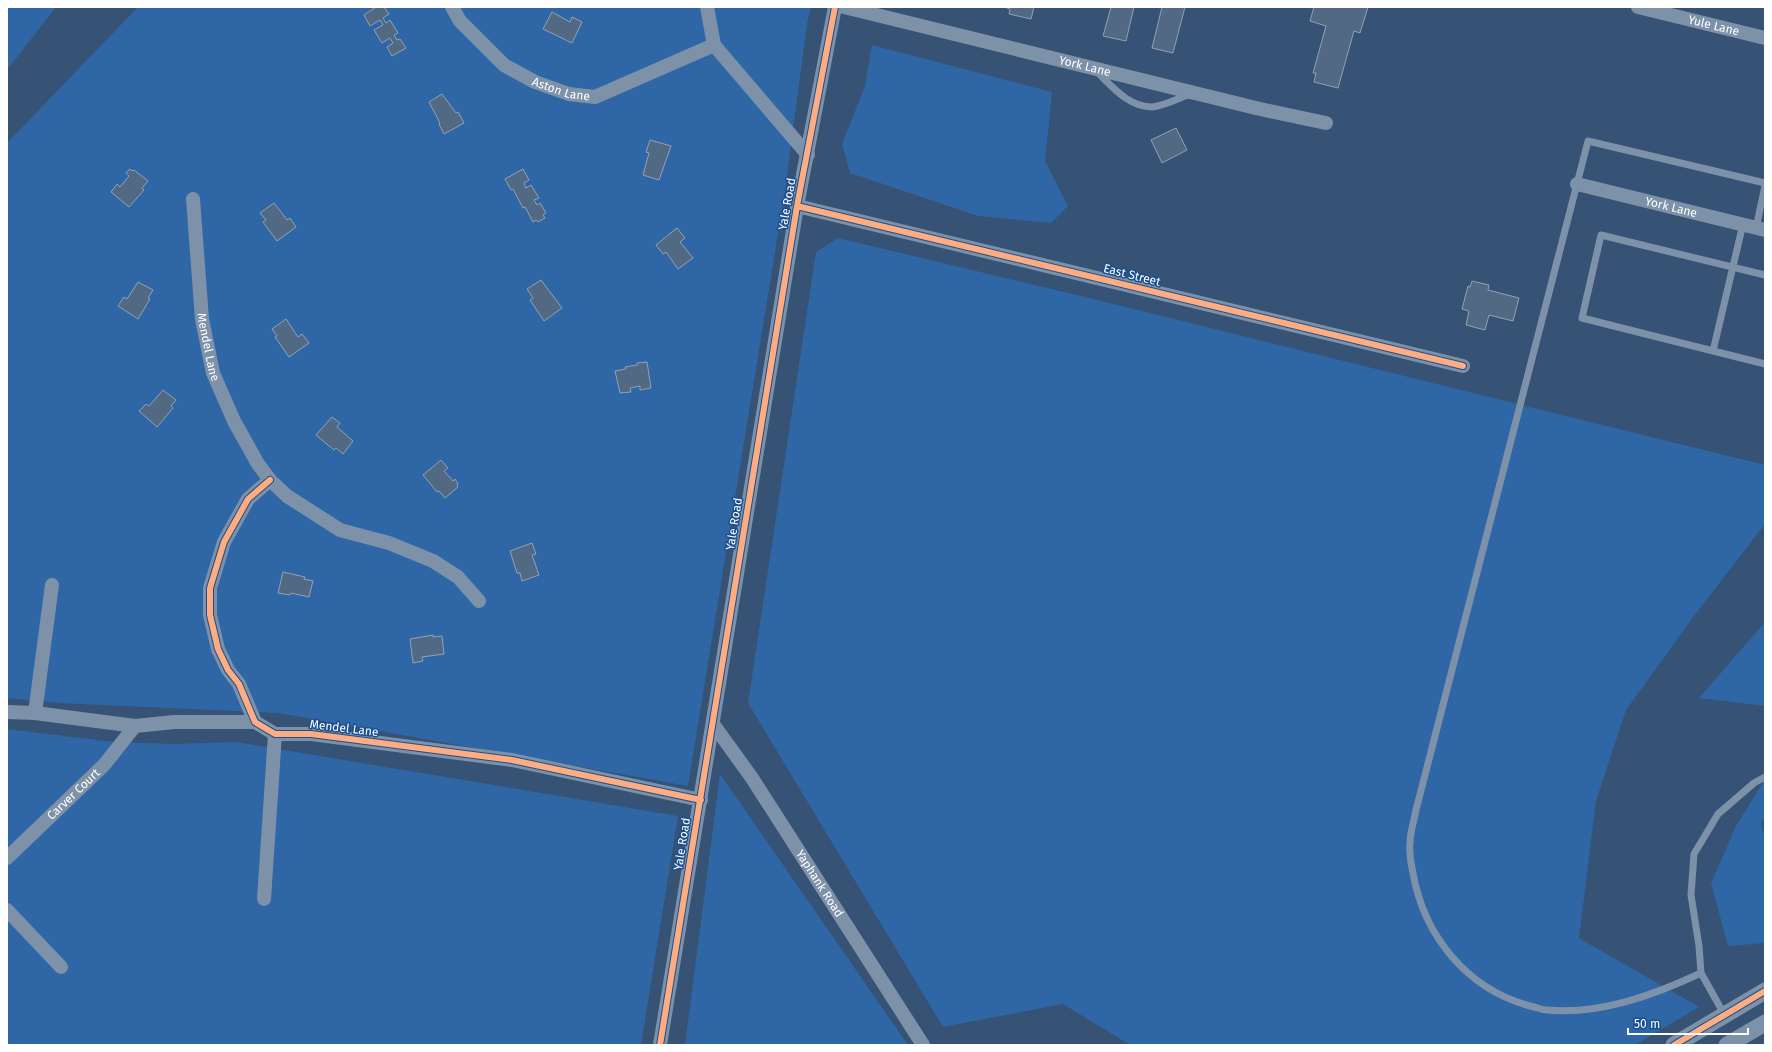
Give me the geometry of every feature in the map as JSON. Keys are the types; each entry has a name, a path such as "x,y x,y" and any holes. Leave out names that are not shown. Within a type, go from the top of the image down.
{"street":[{"name":"Aston Lane","path":"452,7 460,21 504,65 535,82 569,94 595,97 714,45"},
{"path":"707,7 714,45 808,155"},
{"name":"Yale Road","path":"660,1045 797,206 836,7"},
{"name":"York Lane","path":"844,7 1193,93 1326,123"},
{"name":"Yule Lane","path":"1638,7 1765,38"},
{"name":"York Lane","path":"1577,184 1755,227"},
{"name":"Mendel Lane","path":"192,199 202,319 213,374 234,421 258,464 270,480 287,496 340,530 389,543 432,562 458,577 480,601"},
{"name":"East Street","path":"797,206 1462,366"},
{"path":"255,722 239,684 228,670 218,649 210,615 210,588 224,542 248,499 270,480"},
{"path":"35,713 52,585"},
{"path":"7,712 35,713 135,726 174,722 255,722 275,734 264,899"},
{"name":"Yaphank Road","path":"713,724 752,778 923,1045"},
{"name":"Carver Court","path":"7,858 104,765 135,726"},
{"name":"Mendel Lane","path":"275,734 311,734 512,760 701,800"},
{"path":"7,910 61,967"},
{"path":"1674,1045 1765,991"},
{"path":"1727,1045 1765,1023"}],"lane":[{"path":"1094,69 1125,98 1152,107 1193,93"},
{"path":"1701,973 1676,984 1611,1006 1576,1011 1546,1010 1517,1002 1491,990 1469,974 1446,950 1427,921 1416,894 1411,865 1410,843 1416,810 1588,141 1765,183"},
{"path":"1712,351 1732,267 1755,227 1765,186"},
{"path":"1765,275 1601,235 1582,318 1765,364"},
{"path":"1725,1015 1701,973 1699,946 1691,895 1694,854 1718,814 1754,783 1765,777"}],"shaded area":[{"path":"7,7 56,7 7,70"},
{"path":"138,7 811,7 807,24 785,191 688,786 278,713 59,703 7,698 7,143"},
{"path":"872,45 1052,92 1045,161 1068,206 1051,223 978,216 850,173 842,144 865,86"},
{"path":"838,238 1081,296 1765,465 1765,524 1694,616 1626,710 1596,801 1579,938 1699,1007 1635,1045 1130,1045 1063,1004 943,1027 748,703 816,252"},
{"path":"1765,622 1765,706 1699,698"},
{"path":"7,729 114,742 173,744 236,742 678,816 641,1045 7,1045"},
{"path":"720,774 908,1045 685,1045"},
{"path":"1765,779 1765,817 1761,824 1765,839 1765,943 1728,946 1711,883 1736,826"}],"building":[{"path":"376,7 384,7 389,14 383,18 386,23 390,20 398,33 394,35 397,40 400,39 406,48 392,56 387,47 393,43 390,38 382,43 374,30 383,25 380,20 370,26 364,15"},
{"path":"1004,7 1034,7 1031,19 1009,14 1010,9"},
{"path":"1111,7 1134,7 1126,41 1103,36"},
{"path":"1162,7 1185,7 1173,53 1152,48"},
{"path":"1314,7 1368,7 1360,33 1354,31 1338,88 1314,82 1316,73 1313,73 1326,26 1310,21"},
{"path":"552,12 570,22 572,17 582,22 572,43 543,29"},
{"path":"442,94 456,113 458,112 464,123 444,134 429,102"},
{"path":"1176,128 1187,150 1162,163 1151,140"},
{"path":"650,140 671,146 659,180 643,175 649,153 646,152"},
{"path":"130,169 132,171 134,170 148,181 142,188 144,190 129,207 111,192 117,184 120,187 129,176 126,173"},
{"path":"523,169 529,180 524,183 526,188 531,185 539,198 534,200 537,205 540,203 546,213 543,215 545,218 538,222 536,220 533,222 525,207 523,208 513,189 511,190 505,179"},
{"path":"274,203 287,220 290,218 296,227 277,241 263,222 266,220 260,213"},
{"path":"677,228 685,238 680,242 693,258 678,269 666,252 663,254 656,245"},
{"path":"541,280 562,308 544,321 530,300 533,298 527,289"},
{"path":"1472,281 1489,285 1488,290 1519,298 1513,321 1489,315 1485,330 1466,325 1469,311 1462,309 1468,286 1470,287"},
{"path":"138,282 153,290 148,298 150,299 138,319 118,306 124,297 127,299"},
{"path":"286,319 298,337 302,334 309,343 289,357 275,337 277,336 272,329"},
{"path":"647,362 651,388 640,390 640,386 630,388 631,392 620,393 615,371 626,369 625,367 637,365 637,363"},
{"path":"163,390 176,400 171,406 173,408 157,427 139,411 146,404 149,406"},
{"path":"332,417 340,423 337,427 353,441 343,454 336,448 334,450 316,435"},
{"path":"441,460 448,468 444,471 453,481 455,479 458,484 458,487 445,498 439,491 437,492 423,475"},
{"path":"532,543 536,554 532,555 539,575 522,581 520,573 517,573 510,551"},
{"path":"283,572 305,577 304,579 313,581 309,597 291,593 290,595 278,593"},
{"path":"433,635 433,637 442,636 444,654 422,657 423,661 413,663 410,639"}],"cycle path":[{"path":"660,1045 797,206 835,7"},
{"path":"797,206 1463,366"},
{"path":"270,480 248,499 224,542 210,588 210,615 218,649 228,670 239,684 255,722 275,734 311,734 512,760 701,800"},
{"path":"1674,1045 1765,991"}]}
